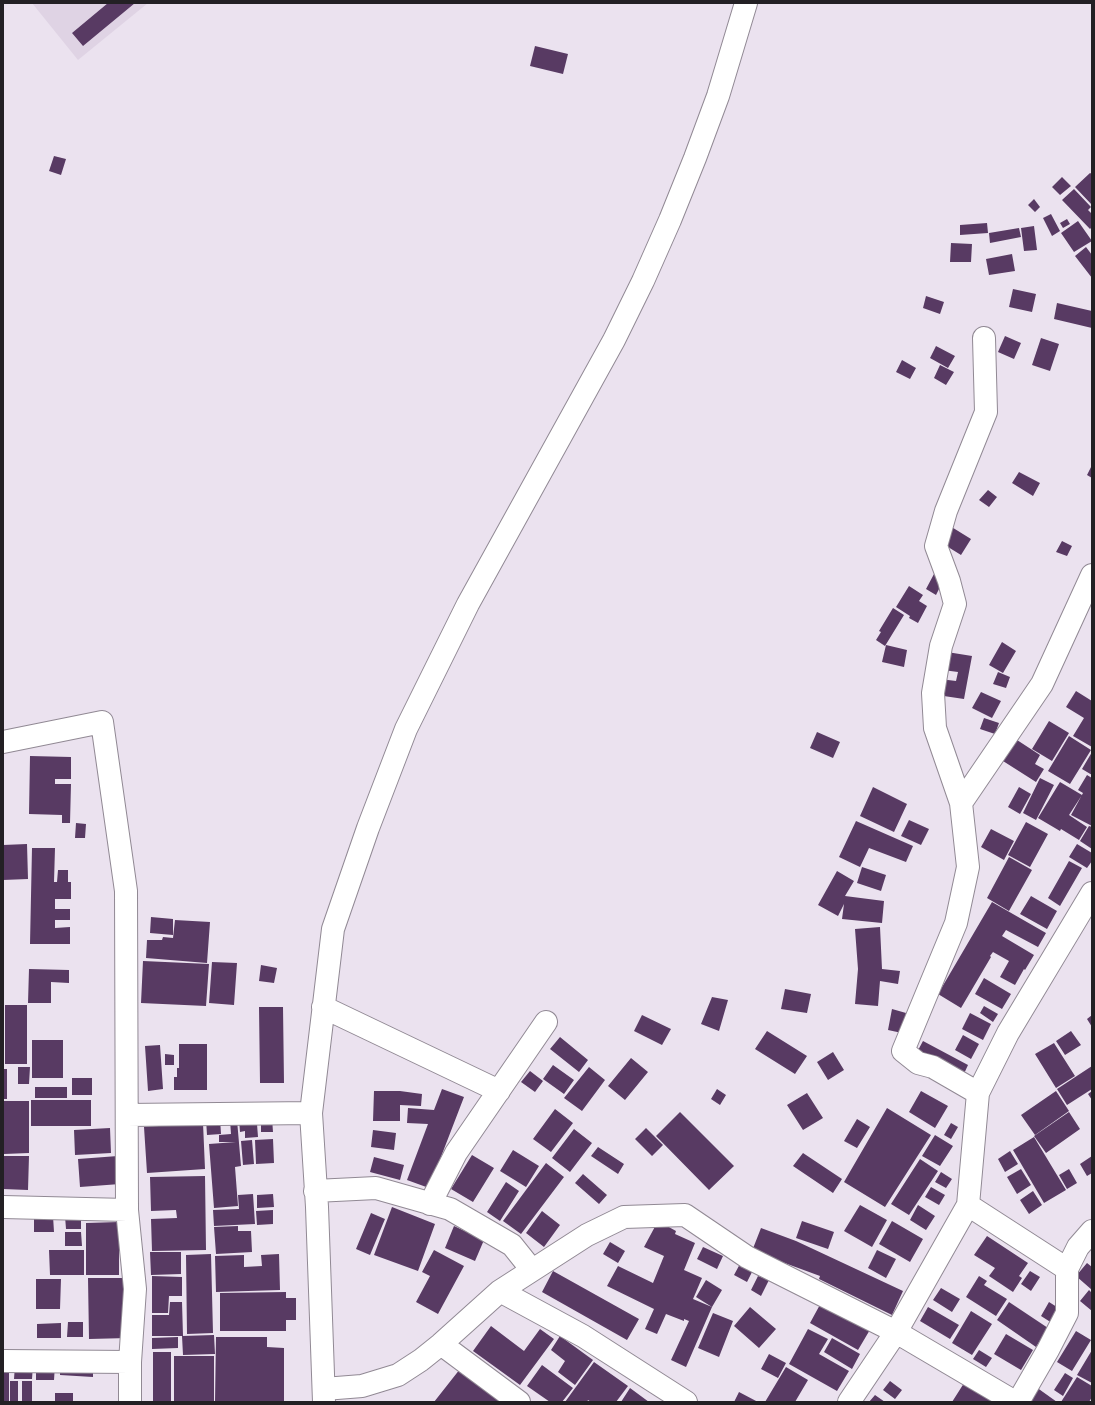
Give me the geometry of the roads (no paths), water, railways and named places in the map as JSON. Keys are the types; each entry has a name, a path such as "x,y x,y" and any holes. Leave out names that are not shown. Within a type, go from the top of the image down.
{"street":[{"path":"746,3 718,96 670,220 643,281 614,340 468,604 406,729 368,828 333,929 311,1113 324,1396 398,1375 421,1360 500,1291 587,1235 624,1217 685,1215 747,1257 896,1332 1016,1402 1048,1350 1067,1313 1067,1269 1078,1247 1092,1231"},
{"path":"978,1093 933,1067 918,1063 902,1051 956,923 968,867 961,804 935,728 932,693 941,646 955,604 936,546 946,511 986,412 984,338"},
{"path":"961,804 1042,684 1092,575"},
{"path":"3,742 102,722 126,892 127,1210 135,1289 130,1362 130,1402"},
{"path":"849,1402 896,1332 968,1205 978,1093 1008,1033 1092,893"},
{"path":"323,1007 499,1091"},
{"path":"430,1204 456,1153 546,1022"},
{"path":"126,1115 311,1113"},
{"path":"315,1191 376,1188 450,1209 512,1245 532,1270"},
{"path":"968,1205 1067,1269"},
{"path":"3,1207 127,1210"},
{"path":"500,1291 583,1336 686,1402"},
{"path":"440,1344 520,1402"},
{"path":"3,1361 130,1362"}]}
